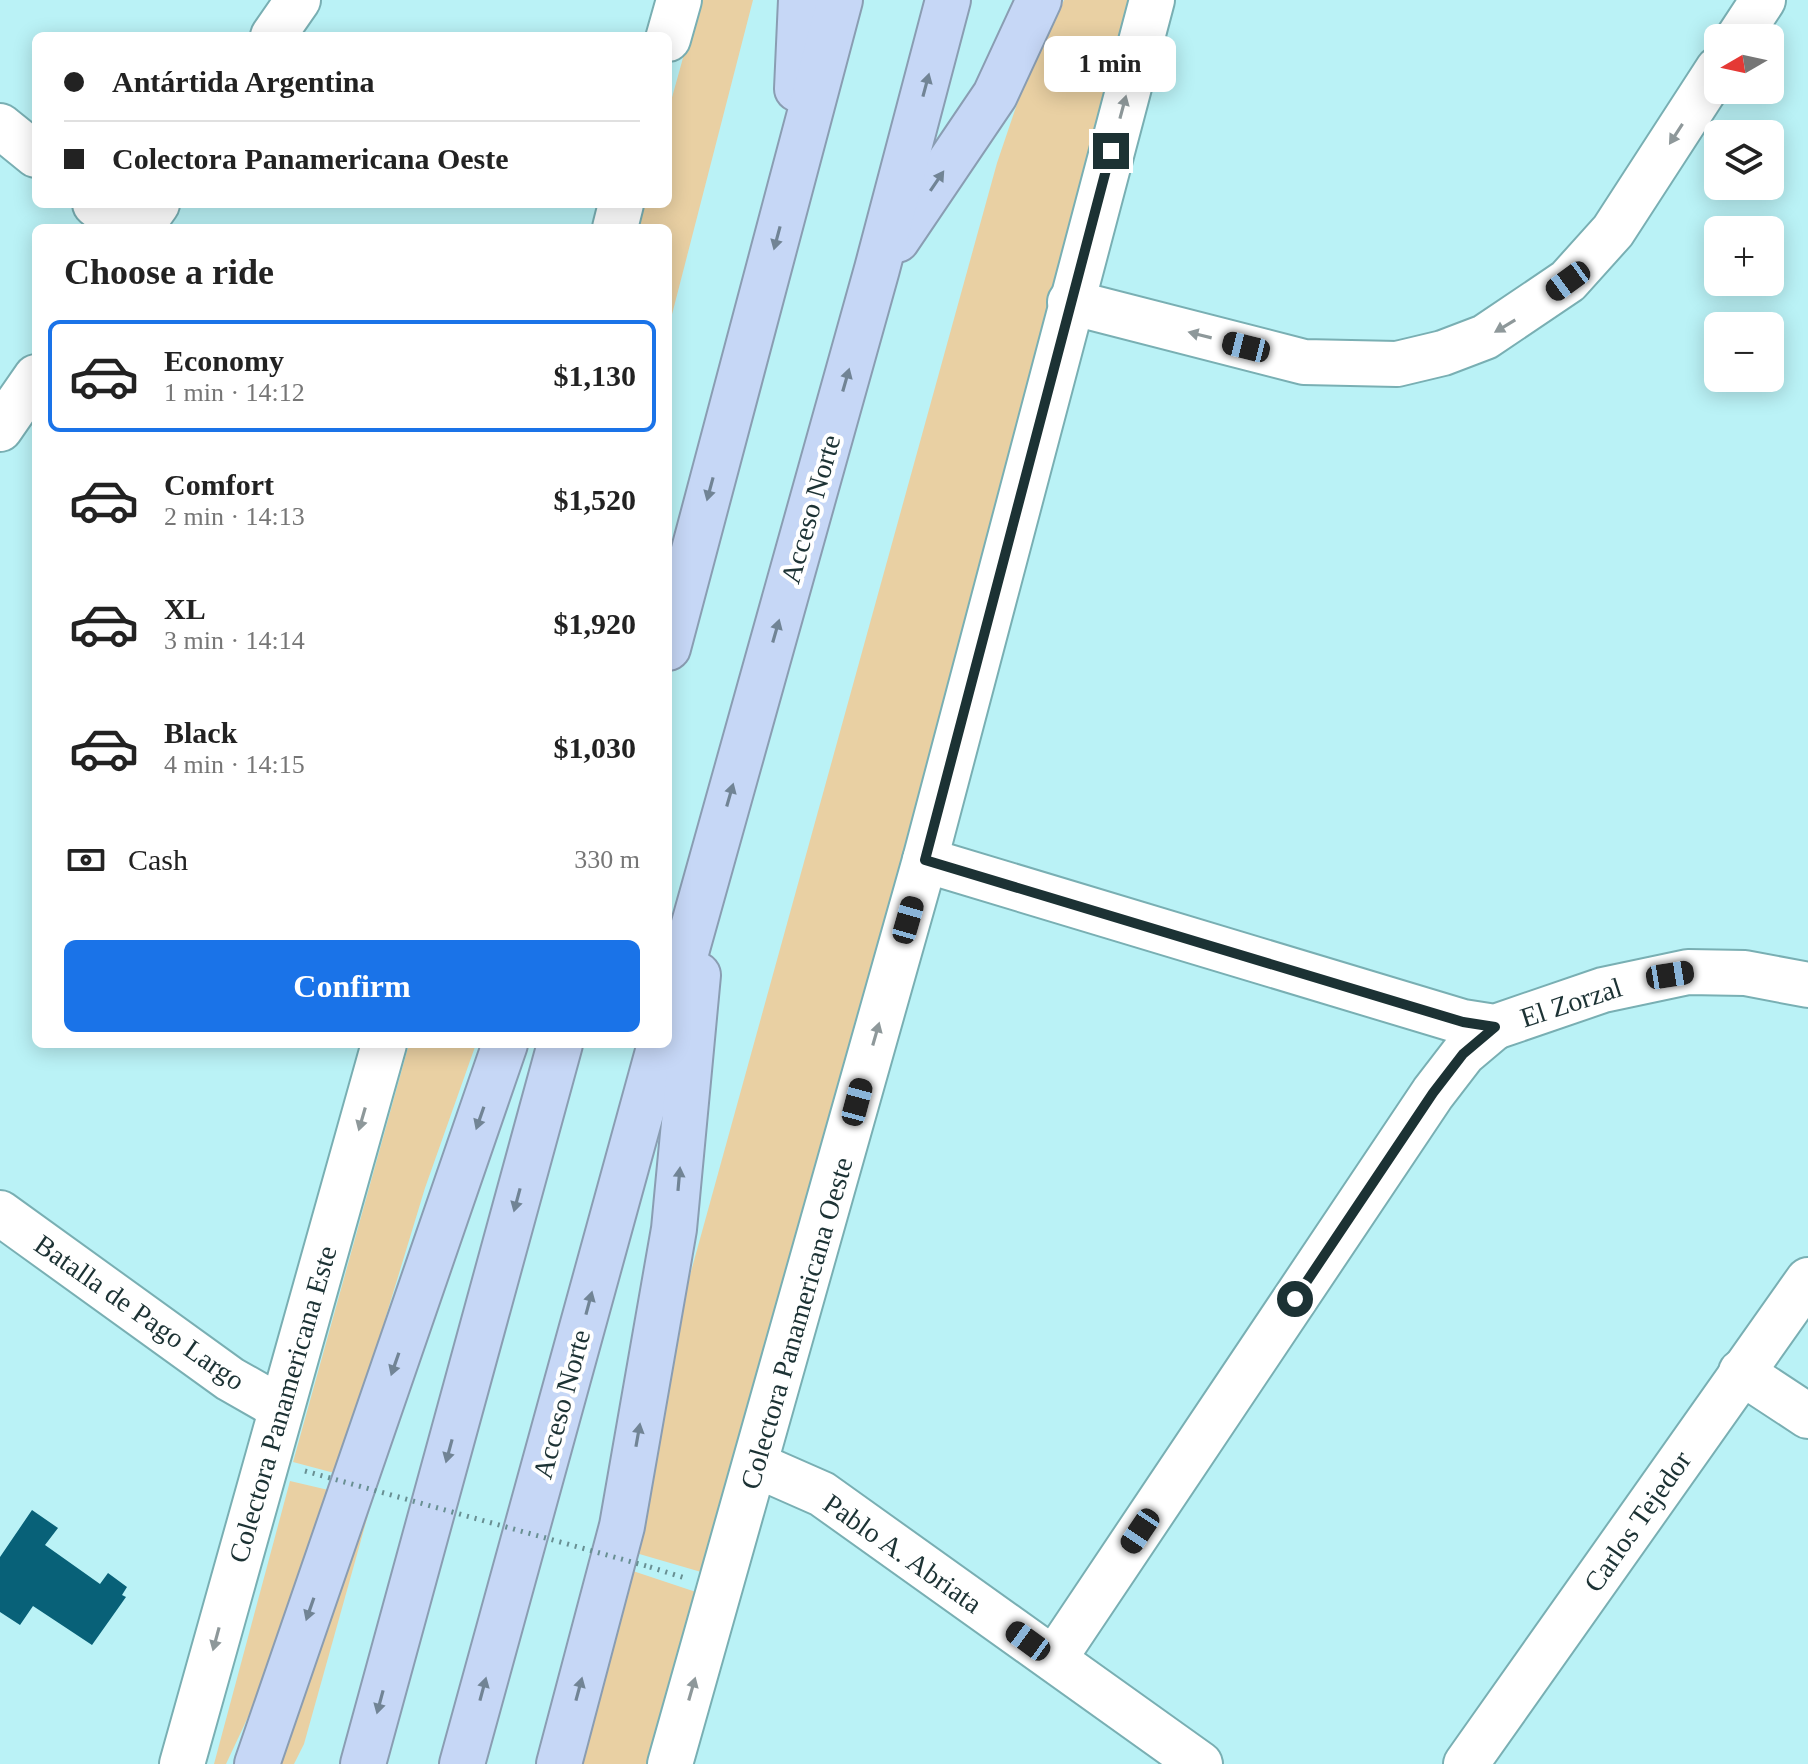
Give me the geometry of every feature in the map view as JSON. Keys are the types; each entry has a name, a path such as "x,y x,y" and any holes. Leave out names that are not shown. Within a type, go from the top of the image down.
{"highway":[{"path":"792,178 801,0"},
{"path":"672,633 840,0"},
{"name":"Acceso Norte","path":"672,1002 877,269 948,0"},
{"path":"877,269 995,95 1039,0"},
{"path":"559,1764 622,1526 674,1229 708,870"},
{"path":"257,1764 504,1048"},
{"path":"363,1764 559,1048"},
{"name":"Acceso Norte","path":"462,1764 659,1048"}],"street":[{"path":"276,32 298,0"},
{"path":"670,32 679,0"},
{"name":"Colectora Panamericana Oeste","path":"670,1764 925,860 1152,0"},
{"path":"1747,24 1763,0"},
{"path":"1070,302 1304,362 1397,364 1443,353 1485,337 1568,281 1613,231 1704,91"},
{"path":"0,126 32,152"},
{"path":"100,208 119,224"},
{"path":"0,429 32,383"},
{"name":"El Zorzal","path":"925,860 1463,1022 1495,1027 1603,990 1688,972 1745,973 1808,985"},
{"path":"1054,1659 1433,1093 1463,1054 1495,1027"},
{"name":"Colectora Panamericana Este","path":"182,1764 383,1048"},
{"name":"Batalla de Pago Largo","path":"0,1213 230,1379 281,1408"},
{"name":"Carlos Tejedor","path":"1466,1764 1808,1280"},
{"path":"1741,1372 1808,1416"},
{"name":"Pablo A. Abriata","path":"756,1465 822,1494 1200,1764"}],"path":[{"path":"305,1471 650,1567"}],"shaded area":[{"path":"699,0 753,0 672,314 672,224 637,224 642,208 672,208 672,98"},
{"path":"1064,0 1137,0 708,1574 629,1551 687,1286 997,163 1021,92"},
{"path":"408,1048 475,1048 425,1188 338,1474 293,1462"},
{"path":"408,1372 304,1744 294,1764 274,1764"},
{"path":"290,1481 337,1492 256,1700 226,1764 214,1764"},
{"path":"621,1567 702,1594 654,1764 571,1764"}],"building":[{"path":"32,1510 58,1528 45,1545 100,1584 108,1573 127,1587 122,1595 126,1597 92,1645 33,1606 20,1625 0,1612 0,1557"}],"route":[{"path":"1111,151 925,860 1463,1022 1495,1027 1463,1054 1433,1093 1295,1299"}]}
